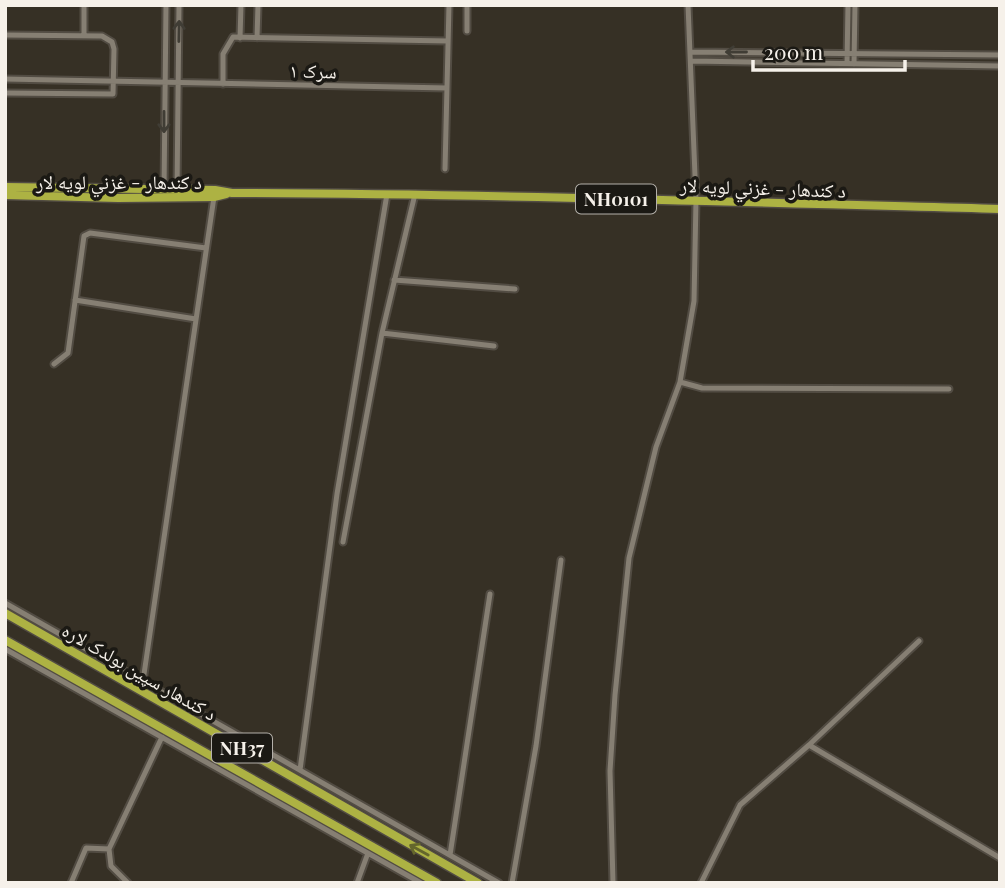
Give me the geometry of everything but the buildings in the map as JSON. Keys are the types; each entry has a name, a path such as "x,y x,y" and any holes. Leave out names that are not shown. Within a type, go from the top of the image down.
{"highway":[{"name":"د کندهار - غزني لويه لار","path":"5,187 164,193"},
{"name":"د کندهار - غزني لويه لار","path":"5,195 415,194 1000,209"},
{"name":"د کندهار سپین بولدک لاره","path":"5,613 478,883"},
{"name":"د کندهار سپین بولدک لاره","path":"5,640 437,883"}],"street":[{"path":"84,36 85,5"},
{"path":"164,193 166,5"},
{"path":"177,193 179,5"},
{"path":"240,37 241,5"},
{"path":"257,38 258,5"},
{"path":"445,169 449,5"},
{"path":"467,5 467,32"},
{"path":"613,883 610,771 629,558 656,447 680,382 694,301 696,200 688,5"},
{"path":"848,5 851,53"},
{"path":"850,64 855,5"},
{"path":"5,35 102,36 112,42 113,94 5,93"},
{"path":"223,84 223,54 233,37 448,41"},
{"path":"692,52 1000,55"},
{"path":"692,61 1000,66"},
{"name":"سرک ۱","path":"5,79 447,88"},
{"path":"143,681 215,193"},
{"path":"300,770 337,494 387,194"},
{"path":"343,542 382,332 415,194"},
{"path":"54,364 68,353 84,236 90,233 206,248"},
{"path":"394,280 515,289"},
{"path":"75,300 196,319"},
{"path":"382,332 494,346"},
{"path":"680,382 702,388 949,389"},
{"path":"512,883 536,746 561,560"},
{"path":"450,855 490,594"},
{"path":"5,603 499,883"},
{"path":"701,883 740,805 919,641"},
{"path":"5,649 421,883"},
{"path":"128,883 111,866 109,849 162,737"},
{"path":"809,744 1000,858"},
{"path":"71,883 86,848 109,849"},
{"path":"357,883 368,853"}]}
